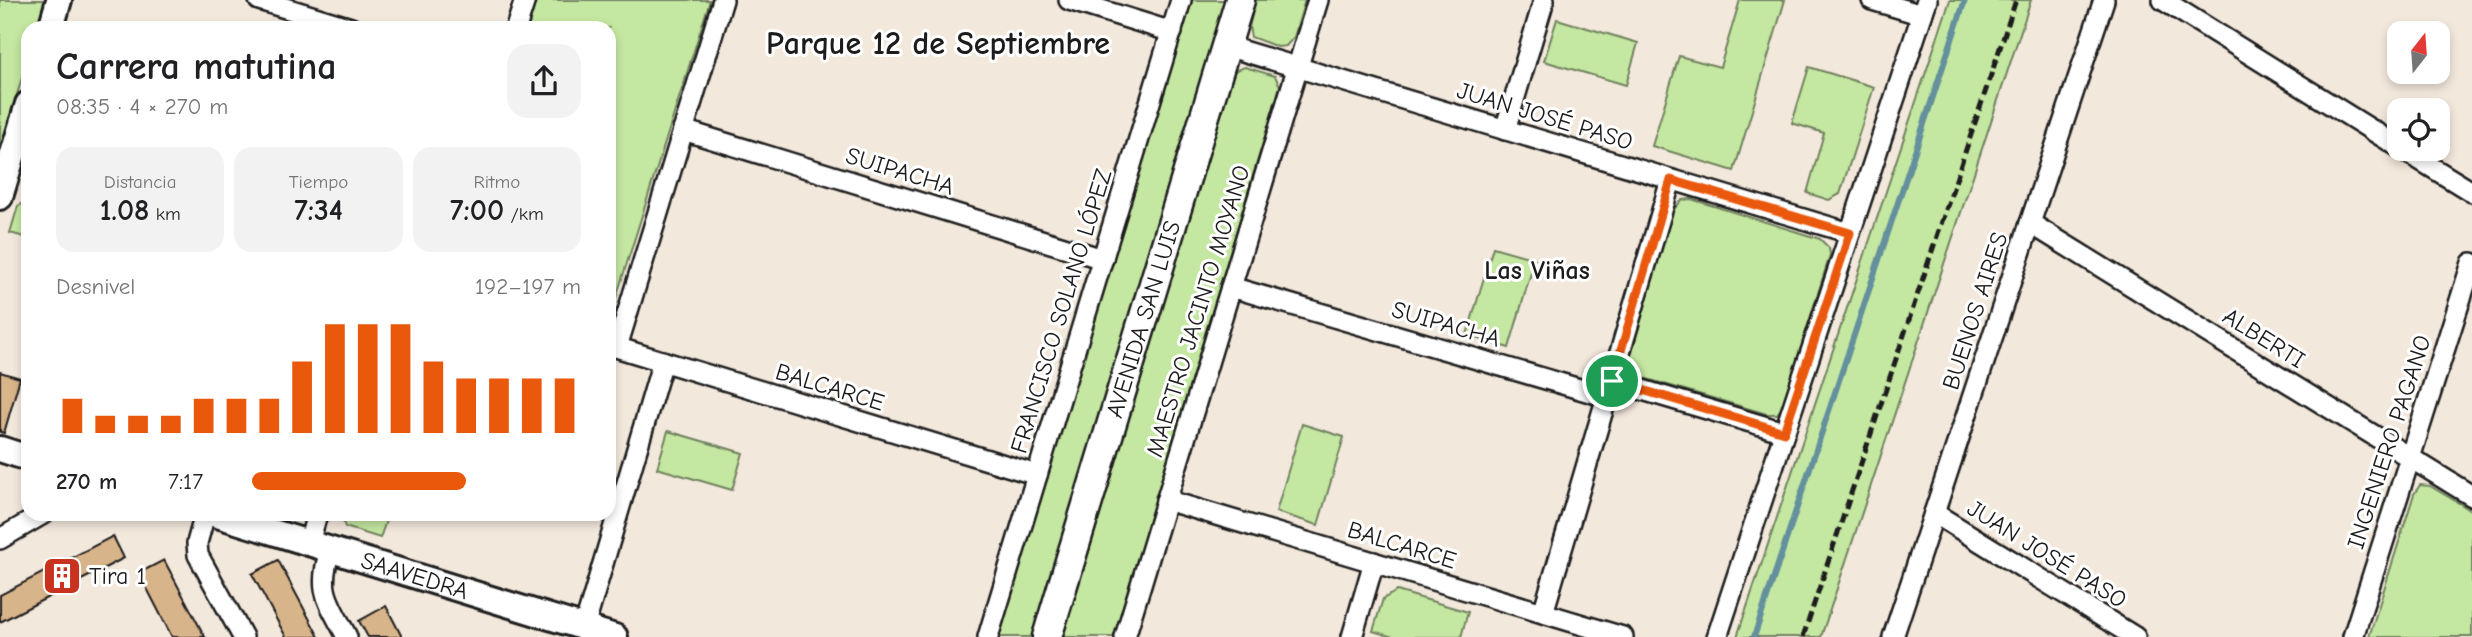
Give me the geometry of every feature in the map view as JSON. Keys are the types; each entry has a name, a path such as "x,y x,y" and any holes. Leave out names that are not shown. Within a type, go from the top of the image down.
{"main road":[{"name":"AVENIDA SAN LUIS","path":"1047,637 1240,0"}],"street":[{"path":"53,21 59,0"},
{"path":"259,0 328,21"},
{"path":"518,21 525,0"},
{"path":"616,337 684,130 723,0"},
{"path":"1069,0 1172,32"},
{"name":"FRANCISCO SOLANO LÓPEZ","path":"988,637 1181,0"},
{"name":"MAESTRO JACINTO MOYANO","path":"1125,637 1318,0"},
{"path":"1505,130 1544,0"},
{"path":"1717,637 1925,8 1872,0"},
{"name":"BUENOS AIRES","path":"1893,637 2104,0"},
{"path":"2163,0 2387,139"},
{"name":"JUAN JOSÉ PASO","path":"1226,46 1850,233"},
{"name":"SUIPACHA","path":"684,130 1103,259"},
{"path":"2422,161 2472,192"},
{"path":"0,197 19,166"},
{"path":"1543,613 1671,180"},
{"name":"ALBERTI","path":"2031,223 2472,496"},
{"name":"INGENIERO PAGANO","path":"2353,637 2472,263"},
{"name":"SUIPACHA","path":"1231,287 1609,389 1784,432"},
{"name":"BALCARCE","path":"616,347 1037,475"},
{"path":"616,520 663,361"},
{"path":"0,449 21,456"},
{"name":"BALCARCE","path":"1166,500 1623,637"},
{"name":"JUAN JOSÉ PASO","path":"1934,513 2134,637"},
{"path":"0,538 30,521"},
{"path":"203,521 197,543 198,555 243,637"},
{"name":"SAAVEDRA","path":"236,521 615,637"},
{"path":"317,521 322,583 347,637"},
{"path":"584,628 616,521"},
{"path":"1352,637 1374,562"}],"green space":[{"path":"0,0 45,0 39,21 21,21 21,81 0,151"},
{"path":"536,0 710,0 616,298 616,21 530,21"},
{"path":"1192,0 1227,0 1032,637 997,637"},
{"path":"1256,0 1305,0 1294,37 1286,46 1278,47 1251,37 1249,27"},
{"path":"1740,0 1785,0 1734,171 1652,146 1679,56 1720,67"},
{"path":"1950,0 2031,0 1821,637 1737,637"},
{"path":"1557,19 1638,43 1626,85 1544,61"},
{"path":"1245,67 1275,76 1280,86 1114,637 1063,637 1232,76 1236,70"},
{"path":"1809,67 1874,87 1840,194 1829,200 1807,193 1824,133 1792,123"},
{"path":"1691,199 1820,239 1829,248 1830,255 1782,407 1777,414 1767,414 1637,376 1630,371 1630,358 1673,210 1682,200"},
{"path":"21,204 21,236 10,233 18,206"},
{"path":"1493,247 1535,259 1509,348 1467,335"},
{"path":"1302,424 1344,437 1318,525 1276,512"},
{"path":"668,431 743,453 732,490 657,468"},
{"path":"2420,485 2430,486 2472,511 2472,637 2369,637 2414,494"},
{"path":"343,521 386,521 380,538 345,527"},
{"path":"1397,591 1468,612 1461,637 1393,637 1373,631 1383,599"}],"building":[{"path":"0,372 20,378 4,433 0,432"},
{"name":"Tira 1","path":"113,536 124,558 0,622 0,595"},
{"path":"164,560 205,637 172,637 139,573"},
{"path":"278,560 319,637 286,637 252,574"},
{"path":"386,606 402,637 368,637 359,621"}],"waterway":[{"path":"1754,637 1965,0"}],"railway":[{"path":"1803,637 2016,0"}],"place":[{"name":"Tira 1","path":"62,576"}],"district":[{"name":"Parque 12 de Septiembre","path":"938,43"},
{"name":"Las Viñas","path":"1537,270"}],"route":[{"path":"1671,180 1850,233 1784,432 1612,381 1671,180"}]}
